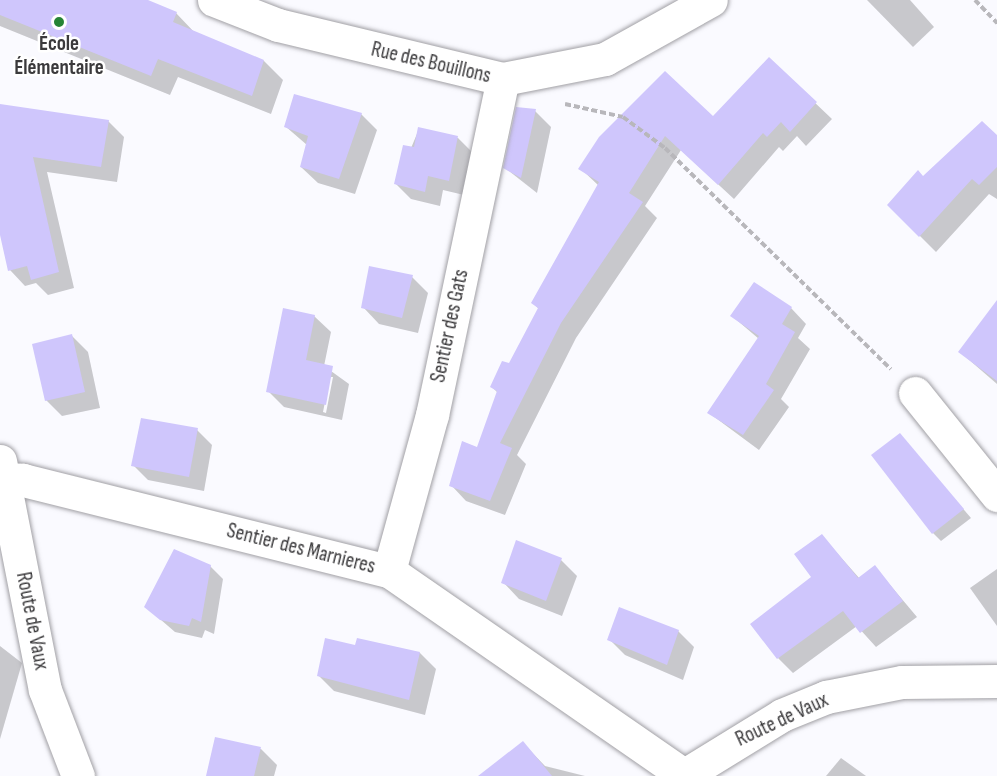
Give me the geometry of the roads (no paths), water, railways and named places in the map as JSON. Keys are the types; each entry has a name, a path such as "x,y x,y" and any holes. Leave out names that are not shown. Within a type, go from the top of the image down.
{"street":[{"name":"Rue des Bouillons","path":"214,0 278,25 503,79 605,59 711,0"},
{"name":"Sentier des Gats","path":"389,571 432,415 503,79"},
{"path":"915,393 997,495"},
{"name":"Sentier des Marnieres","path":"1,473 389,571 684,775"},
{"name":"Route de Vaux","path":"1,473 45,690 78,776"},
{"name":"Route de Vaux","path":"684,775 782,716 826,698 902,682 997,681"}],"place":[{"name":"École Élémentaire","path":"59,22"}]}
